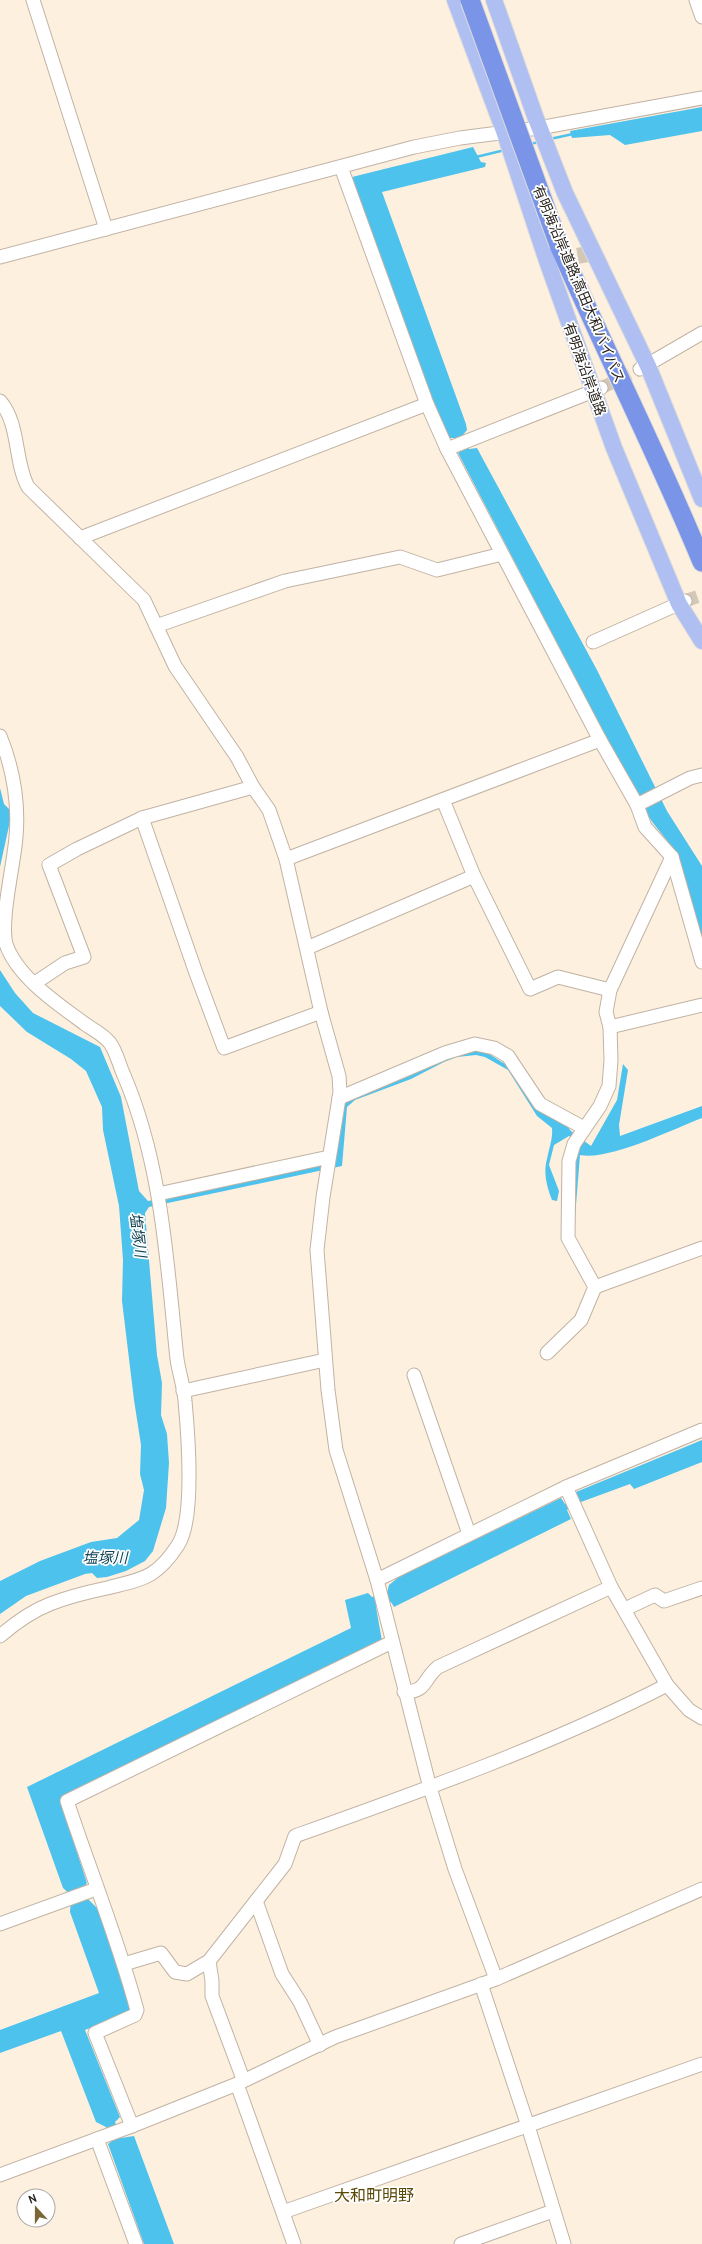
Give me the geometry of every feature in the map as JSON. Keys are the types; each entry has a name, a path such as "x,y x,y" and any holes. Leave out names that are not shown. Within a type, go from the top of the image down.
{"highway":[{"name":"有明海沿岸道路;高田大和バイパス","path":"470,0 553,256 603,345 671,487 702,562"}],"main road":[{"name":"有明海沿岸道路","path":"455,0 553,256 597,390 614,448 682,602 702,641"},
{"path":"494,0 513,50 539,128 565,193 702,499"}],"street":[{"path":"33,0 106,229"},
{"path":"696,0 702,17"},
{"path":"0,257 414,147 504,131 539,128 702,98"},
{"path":"341,167 427,404 447,449 600,740 636,805 645,827 672,857 702,962"},
{"path":"644,368 702,333"},
{"path":"447,449 597,390"},
{"path":"0,401 9,416 20,468 28,487 144,600 175,666 237,757 253,787 269,810 286,859 321,1012 340,1076 339,1098 329,1157 317,1250 325,1360 336,1450 386,1612 404,1692 430,1788 455,1869 496,1979"},
{"path":"80,538 427,404"},
{"path":"156,626 272,585 400,557 437,570 502,554"},
{"path":"593,642 682,602"},
{"path":"0,736 11,771 17,807 16,836 3,928 6,944 23,973 57,1003 110,1044 132,1095 158,1194 168,1259 178,1366 184,1391 189,1469 186,1525 179,1543 155,1572 140,1581 109,1587 50,1604 35,1611 0,1636"},
{"path":"286,859 600,740"},
{"path":"636,805 690,778 702,775"},
{"path":"35,983 65,963 84,957 49,865 77,849 142,818 253,787"},
{"path":"443,800 474,876 530,989 558,977 610,990"},
{"path":"142,818 224,1048 321,1012"},
{"path":"595,1287 568,1238 569,1160 574,1144 600,1106 609,1086 611,1060 610,1026 606,1012 610,990 672,857"},
{"path":"306,948 474,876"},
{"path":"610,1026 702,1006"},
{"path":"339,1098 445,1053 475,1044 494,1048 508,1056 540,1104 584,1128"},
{"path":"158,1194 329,1157"},
{"path":"547,1352 581,1320 595,1287 702,1248"},
{"path":"184,1391 325,1360"},
{"path":"414,1375 469,1534"},
{"path":"378,1584 469,1534 567,1492 702,1430"},
{"path":"567,1492 611,1587 625,1609 667,1685 689,1710 702,1718"},
{"path":"404,1692 416,1692 422,1688 432,1672 438,1667 611,1587"},
{"path":"625,1609 655,1594 664,1601 702,1588"},
{"path":"132,2126 95,2033 135,2015 137,2010 124,1964 93,1890 67,1801 392,1642"},
{"path":"124,1964 161,1953 175,1972 187,1974 209,1961 284,1864 296,1836 430,1788 611,1714 667,1685"},
{"path":"0,1924 93,1890"},
{"path":"0,2175 132,2126 240,2081 335,2037 496,1979 702,1890"},
{"path":"256,1901 282,1974 300,2002 320,2045"},
{"path":"209,1961 212,1981 212,1996 294,2244"},
{"path":"481,1984 528,2126 564,2244"},
{"path":"283,2212 702,2064"},
{"path":"101,2137 136,2244"},
{"path":"461,2244 553,2211"}],"water":[{"path":"702,107 702,131 625,145 610,135 572,138 570,131"},
{"path":"473,147 481,162 486,163 485,167 382,192 466,424 467,430 463,435 469,449 477,448 597,670 667,811 702,866 702,938 677,853 643,808 458,453 465,447 460,438 446,438 352,177"},
{"path":"0,788 4,804 12,812 0,867"},
{"name":"塩塚川","path":"0,970 15,993 33,1013 100,1047 121,1097 139,1191 148,1201 334,1162 343,1101 451,1055 474,1050 486,1052 508,1066 538,1111 564,1122 571,1131 591,1146 617,1100 623,1064 628,1070 619,1125 620,1136 702,1106 702,1118 624,1149 592,1156 580,1155 574,1230 573,1167 581,1144 569,1136 554,1145 549,1165 559,1191 557,1201 552,1200 547,1185 545,1169 552,1128 537,1116 508,1070 485,1057 476,1055 457,1057 411,1079 355,1100 347,1107 342,1166 149,1207 145,1213 157,1355 162,1383 161,1415 167,1434 169,1463 166,1508 153,1551 145,1561 126,1571 107,1577 97,1578 92,1573 85,1574 26,1596 0,1614 0,1581 40,1561 91,1542 117,1538 139,1520 144,1490 140,1474 141,1445 122,1301 123,1260 119,1206 103,1130 102,1107 86,1071 71,1059 27,1032 0,1006"},
{"path":"702,1440 702,1462 634,1489 630,1484 581,1502 567,1510 571,1519 394,1607 391,1602 376,1607 382,1641 60,1800 87,1883 83,1888 85,1896 97,1908 132,2006 129,2012 85,2030 120,2117 115,2122 121,2138 134,2136 174,2244 144,2244 108,2144 112,2141 106,2127 96,2122 61,2031 0,2053 0,2030 99,1993 70,1912 71,1901 68,1893 63,1888 27,1787 351,1628 345,1600 368,1593 372,1597 387,1593 389,1585 400,1576 561,1498 565,1504 576,1499 576,1492"}],"waterway":[{"path":"550,139 573,134"},
{"path":"529,144 540,142"},
{"path":"476,157 505,150"}],"tunnel":[{"path":"554,260 588,254"},
{"path":"601,388 640,369"},
{"path":"685,601 702,595"}],"district":[{"name":"大和町明野","path":"374,2195"}]}
